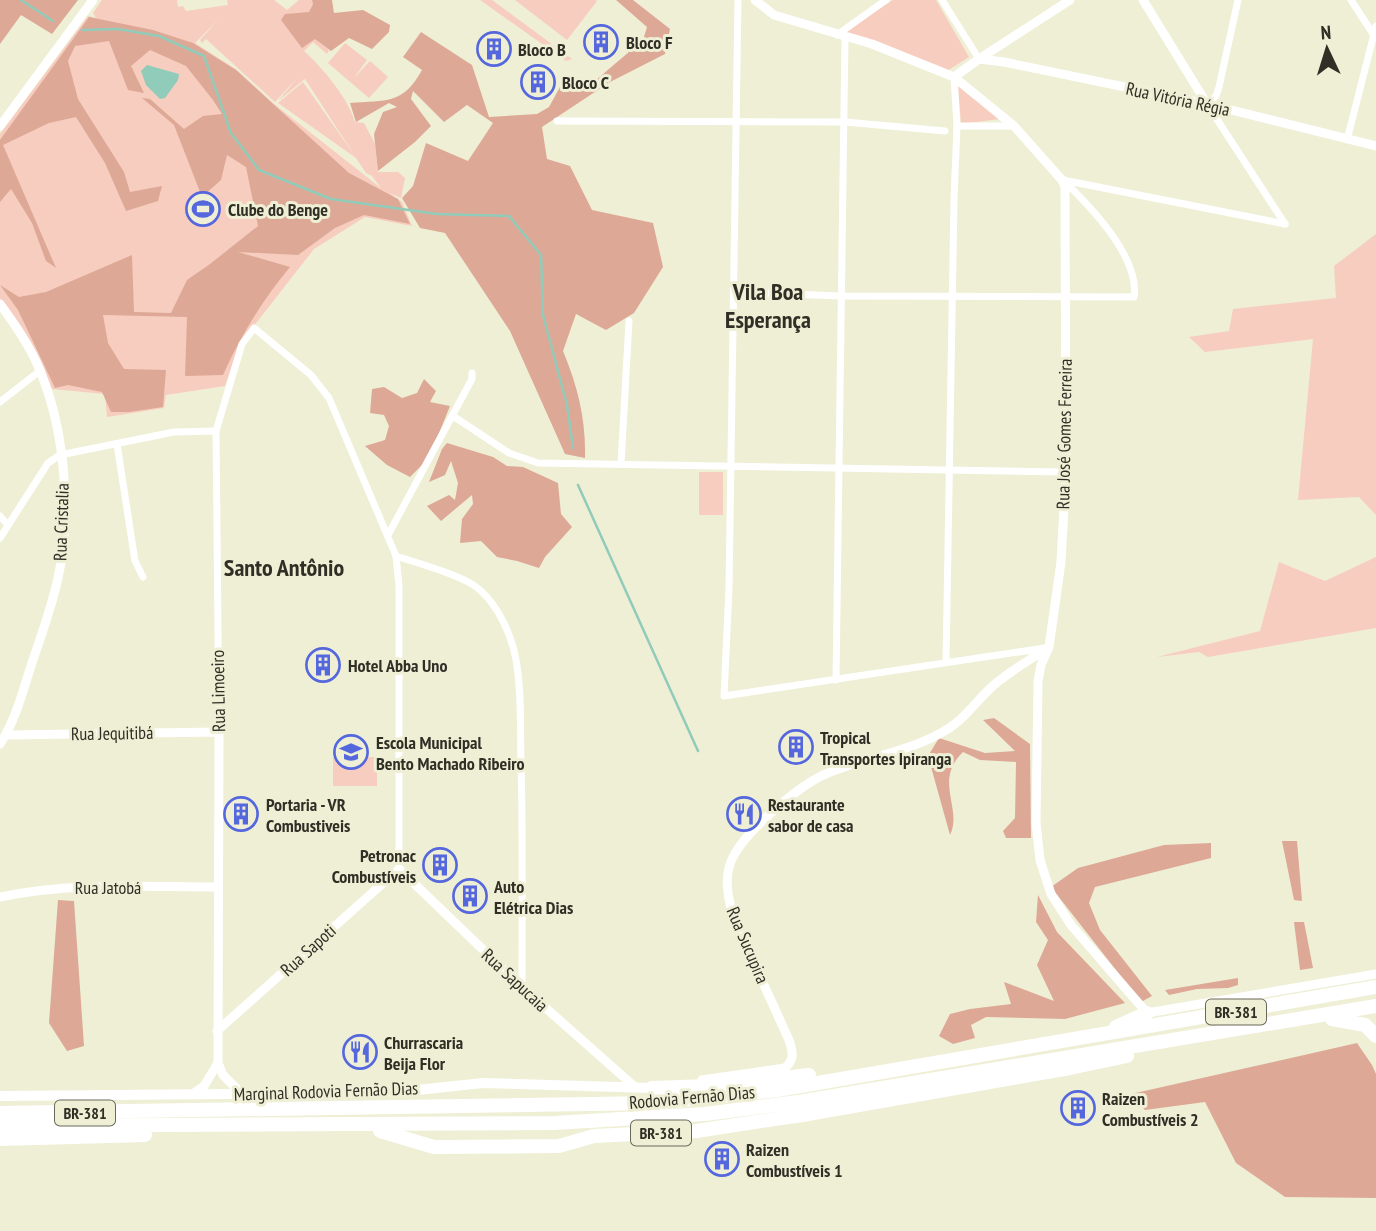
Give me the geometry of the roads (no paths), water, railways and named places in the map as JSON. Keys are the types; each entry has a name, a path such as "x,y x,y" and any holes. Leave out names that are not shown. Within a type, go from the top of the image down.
{"highway":[{"name":"Rodovia Fernão Dias","path":"0,1113 656,1103 777,1090 1376,987"},
{"name":"Rodovia Fernão Dias","path":"0,1126 554,1123 705,1114 799,1102 1376,1006"},
{"path":"1096,1036 1147,1013"},
{"name":"BR-381","path":"1313,1017 1353,1021 1364,1025 1376,1036"},
{"name":"BR-381","path":"321,1126 386,1132 434,1147 559,1146 594,1136 696,1130 802,1115 1070,1069 1130,1056 1181,1038"},
{"name":"BR-381","path":"652,1088 698,1087 908,1066"},
{"path":"0,1139 136,1136 224,1126"}],"main road":[{"name":"Marginal Rodovia Fernão Dias","path":"0,1096 408,1091 483,1083 652,1088"}],"street":[{"path":"0,126 93,0"},
{"path":"738,0 729,588 723,696 1049,648"},
{"path":"735,292 841,296 1134,297 1136,285 1133,273 1117,243 1082,199 1014,126 954,77 872,44 774,15 755,0"},
{"path":"841,35 886,0"},
{"path":"943,0 979,59"},
{"path":"954,77 1070,0"},
{"path":"1062,180 1285,224 1143,0"},
{"path":"1207,104 1216,96 1219,87 1238,0"},
{"path":"1351,0 1375,37"},
{"path":"1347,140 1376,26"},
{"path":"836,680 845,122 841,35"},
{"name":"Rua Vitória Régia","path":"979,59 1207,104 1376,146"},
{"path":"946,662 951,296 957,126 954,77"},
{"path":"557,121 845,122 945,131"},
{"path":"957,126 1014,126"},
{"name":"Rua José Gomes Ferreira","path":"1062,180 1066,195 1066,472 1061,562 1049,648 1041,665 1038,681 1035,805 1040,860 1051,894 1071,925 1147,1013"},
{"name":"Rua Cristalia","path":"0,304 41,370 54,416 64,482 64,533 59,576 16,717 0,744"},
{"path":"621,464 629,321"},
{"name":"Rua Limoeiro","path":"218,1063 216,431 242,344 254,328 311,375 329,398 387,535"},
{"path":"0,402 41,370"},
{"path":"399,869 398,586 396,556 387,535 453,416 472,379 472,373"},
{"path":"453,416 509,453 538,463 1066,472"},
{"path":"0,538 48,463 61,454 174,432 216,431"},
{"path":"117,444 135,561 143,577"},
{"path":"0,516 7,524"},
{"path":"396,556 480,589 504,624 514,652 519,684 522,987"},
{"name":"Rua Sucupira","path":"652,1088 785,1068 792,1060 793,1052 789,1040 729,903 727,880 733,857 758,825 810,782 829,772 897,752 939,734 960,720 994,685 1049,648"},
{"name":"Rua Jequitibá","path":"6,735 219,732"},
{"name":"Rua Sapucaia","path":"399,869 522,987 635,1087"},
{"name":"Rua Sapoti","path":"217,1031 399,869"},
{"name":"Rua Jatobá","path":"0,897 35,889 66,887 218,887"},
{"name":"BR-381","path":"1147,1013 1376,974"},
{"path":"193,1094 204,1086 218,1063"},
{"path":"218,1063 223,1075 242,1094"}],"water":[{"path":"147,65 179,74 178,80 165,98 160,99 146,85 141,71"}],"waterway":[{"path":"21,0 53,21"},
{"path":"82,30 118,29 159,36 204,56 231,133 259,170 331,199 437,214 509,216 541,255 543,315 567,405 573,448"},
{"path":"578,485 698,751"}],"place":[{"name":"Bloco F","path":"601,42"},
{"name":"Bloco B","path":"494,49"},
{"name":"Bloco C","path":"538,82"},
{"name":"Clube do Benge","path":"203,209"},
{"name":"Hotel Abba Uno","path":"323,665"},
{"name":"Tropical Transportes Ipiranga","path":"796,747"},
{"name":"Escola Municipal Bento Machado Ribeiro","path":"351,752"},
{"name":"Portaria - VR Combustiveis","path":"241,814"},
{"name":"Restaurante sabor de casa","path":"744,814"},
{"name":"Petronac Combustíveis","path":"440,865"},
{"name":"Auto Elétrica Dias","path":"470,896"},
{"name":"Churrascaria Beija Flor","path":"360,1052"},
{"name":"Raizen Combustíveis 2","path":"1078,1108"},
{"name":"Raizen Combustíveis 1","path":"722,1159"}],"district":[{"name":"Vila Boa Esperança","path":"768,305"},
{"name":"Santo Antônio","path":"284,567"}]}
